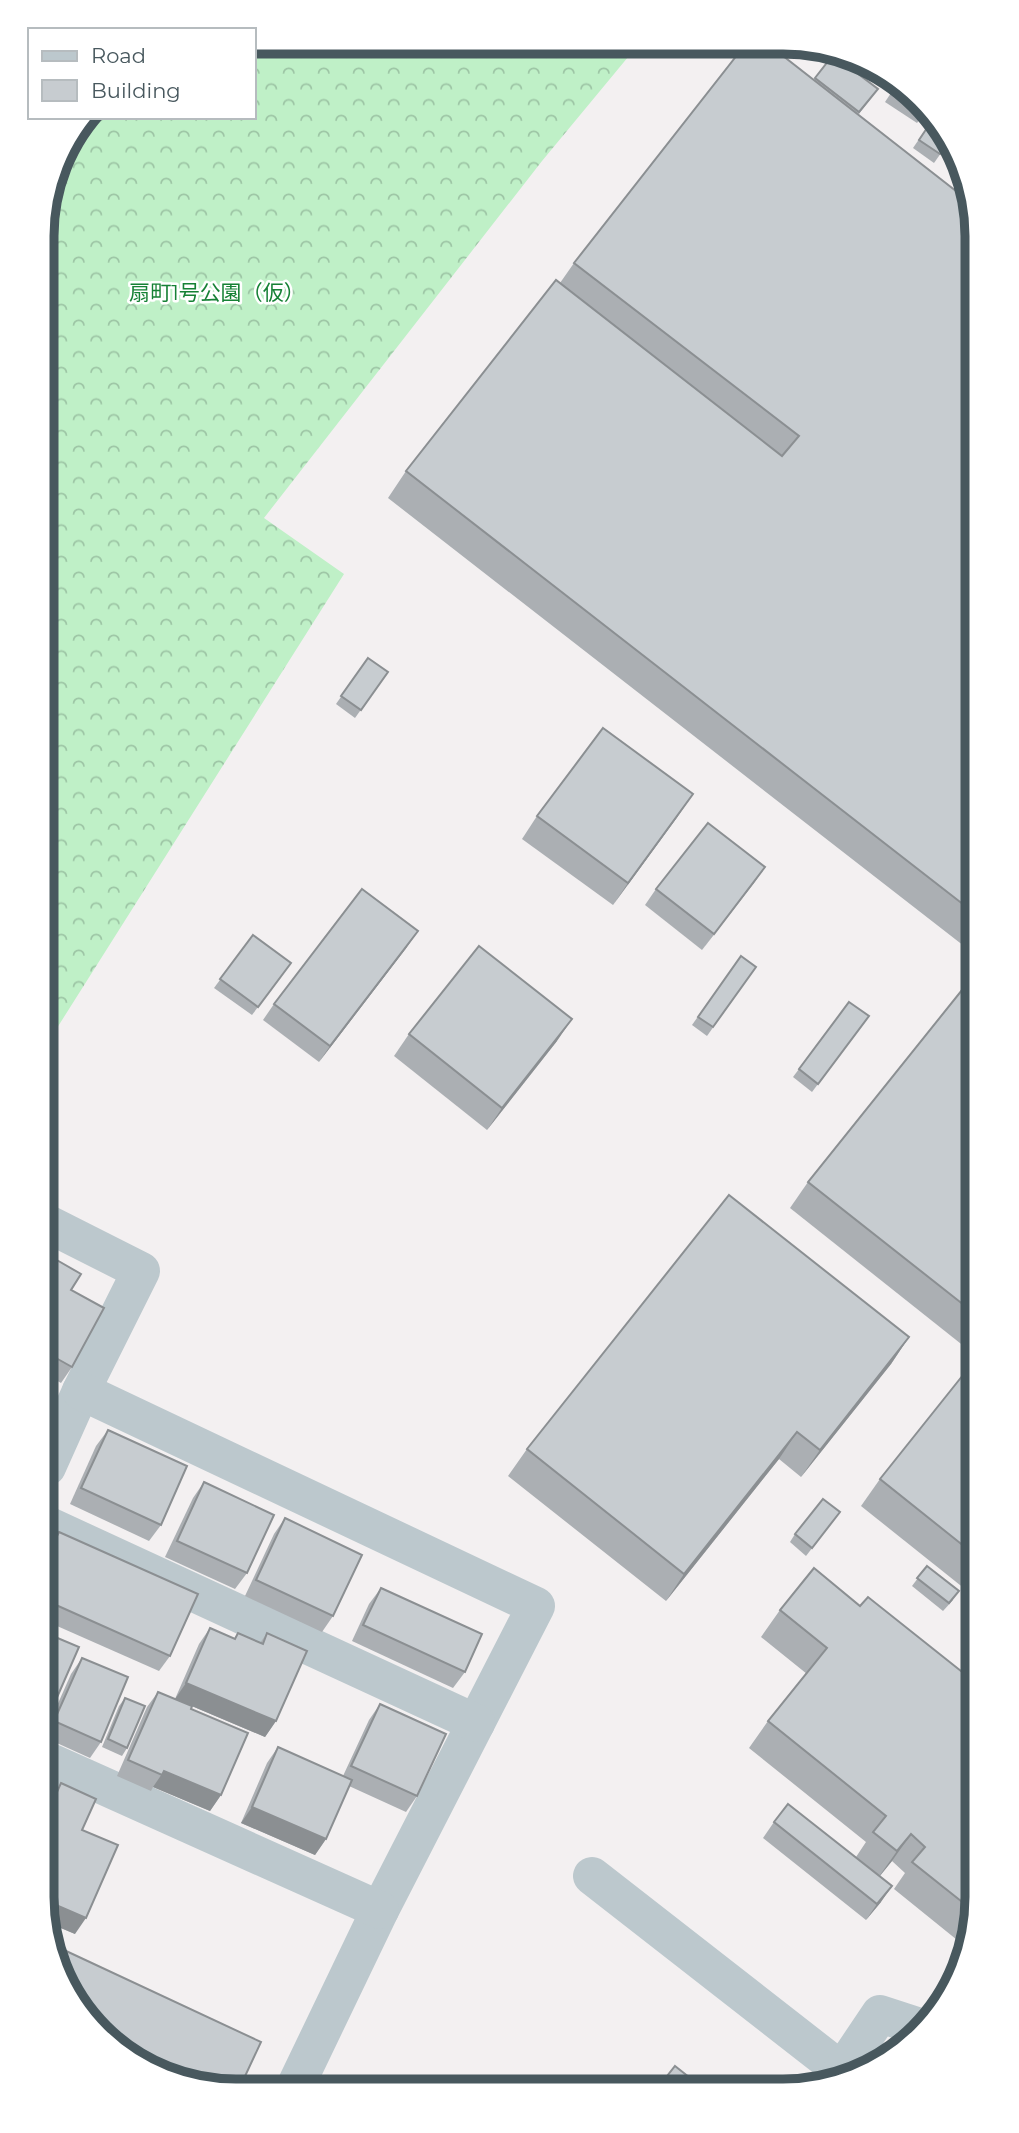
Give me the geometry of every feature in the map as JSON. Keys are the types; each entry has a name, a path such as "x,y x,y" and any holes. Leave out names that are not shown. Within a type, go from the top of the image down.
{"street":[{"path":"54,1227 141,1271 54,1451"},
{"path":"81,1391 536,1606 380,1910 299,2079"},
{"path":"54,1528 476,1723"},
{"path":"54,1763 380,1910"},
{"path":"592,1877 831,2073"},
{"path":"844,2068 880,2014 912,2025"}],"green space":[{"name":"扇町1号公園（仮）","path":"256,54 631,54 542,161 264,518 344,574 55,1032 55,224 60,189 85,135 97,119 256,119"}],"building":[{"path":"738,54 781,54 960,194 965,236 965,905 406,471 556,280 782,456 799,436 574,263"},
{"path":"829,61 850,67 878,89 859,112 815,78"},
{"path":"892,91 910,106 891,93"},
{"path":"928,127 943,150 940,154 919,140"},
{"path":"368,658 388,672 361,710 341,696"},
{"path":"603,728 693,794 628,883 537,816"},
{"path":"708,823 765,867 714,934 656,889"},
{"path":"362,889 418,931 330,1046 274,1004"},
{"path":"253,935 291,963 258,1007 220,979"},
{"path":"479,946 572,1019 502,1108 409,1034"},
{"path":"741,956 756,967 713,1027 698,1017"},
{"path":"962,990 965,992 964,1305 808,1182"},
{"path":"849,1002 869,1016 818,1084 799,1069"},
{"path":"729,1195 909,1337 820,1450 797,1432 684,1574 527,1449"},
{"path":"54,1260 81,1274 71,1290 104,1308 72,1367 54,1357"},
{"path":"964,1373 964,1546 880,1479"},
{"path":"108,1430 187,1466 161,1525 81,1488"},
{"path":"204,1482 274,1515 247,1573 177,1541"},
{"path":"823,1499 840,1512 812,1548 795,1534"},
{"path":"285,1518 362,1555 333,1616 256,1580"},
{"path":"59,1532 198,1594 170,1656 54,1604 54,1542"},
{"path":"927,1566 959,1591 949,1603 917,1578"},
{"path":"814,1568 860,1606 868,1597 964,1674 964,1903 912,1862 925,1847 911,1834 897,1851 873,1832 886,1816 768,1721 827,1648 780,1610"},
{"path":"381,1588 482,1634 465,1672 363,1625"},
{"path":"210,1628 235,1639 238,1633 263,1644 267,1633 307,1651 276,1721 186,1683"},
{"path":"54,1637 79,1647 54,1704"},
{"path":"82,1658 128,1677 101,1742 54,1721"},
{"path":"158,1692 248,1733 221,1795 164,1771 162,1775 128,1760"},
{"path":"125,1698 145,1706 127,1748 108,1739"},
{"path":"380,1704 446,1734 417,1796 351,1766"},
{"path":"278,1747 352,1780 326,1839 252,1807"},
{"path":"61,1783 96,1799 82,1830 118,1845 86,1918 55,1904 54,1798"},
{"path":"788,1804 892,1886 877,1904 774,1822"},
{"path":"62,1949 261,2042 244,2079 201,2075 156,2060 116,2034 99,2017 79,1988"},
{"path":"675,2066 691,2079 665,2079"}]}
